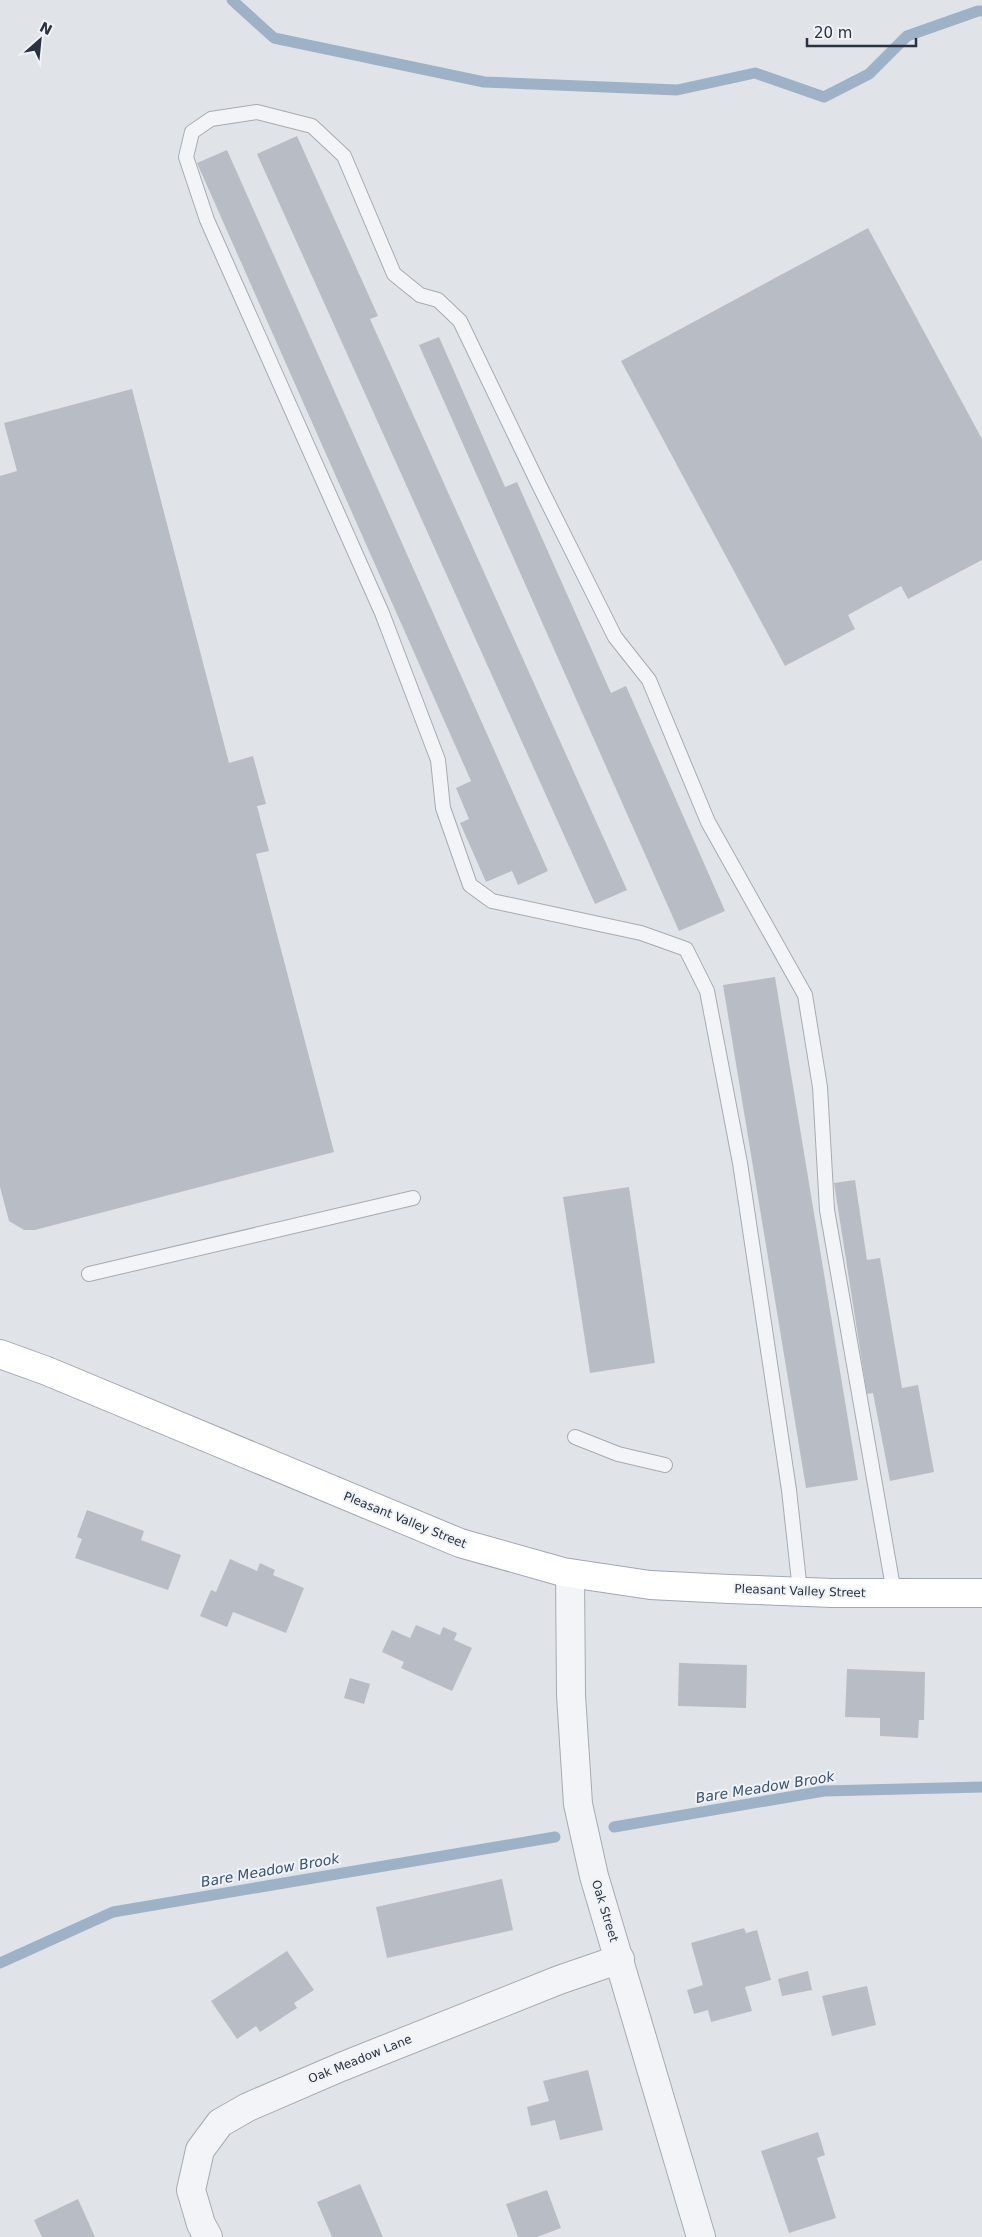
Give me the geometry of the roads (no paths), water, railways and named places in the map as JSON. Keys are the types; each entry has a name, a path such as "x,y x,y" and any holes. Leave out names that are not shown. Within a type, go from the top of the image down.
{"main road":[{"name":"Pleasant Valley Street","path":"0,1354 47,1371 460,1543 570,1574 650,1585 800,1591 982,1594"}],"street":[{"name":"Oak Street","path":"570,1574 571,1695 578,1804 594,1876 702,2237"},
{"name":"Oak Meadow Lane","path":"208,2237 201,2224 190,2190 200,2150 220,2123 248,2107 341,2066 532,1990 620,1958"}],"lane":[{"path":"800,1591 789,1490 741,1173 707,991 686,949 641,933 492,901 470,886 443,808 438,760 382,613 207,220 186,158 192,132 211,119 257,112 312,126 344,156 394,274 420,295 438,300 460,321 538,484 615,637 649,680 708,822 805,995 820,1087 827,1210 894,1593"},
{"path":"89,1274 413,1198"},
{"path":"575,1437 618,1454 665,1466"}],"waterway":[{"path":"232,0 274,38 484,82 677,90 755,73 824,97 869,74 907,36 982,11"},
{"name":"Bare Meadow Brook","path":"614,1827 824,1791 982,1787"},
{"name":"Bare Meadow Brook","path":"0,1963 113,1912 555,1837"}]}
